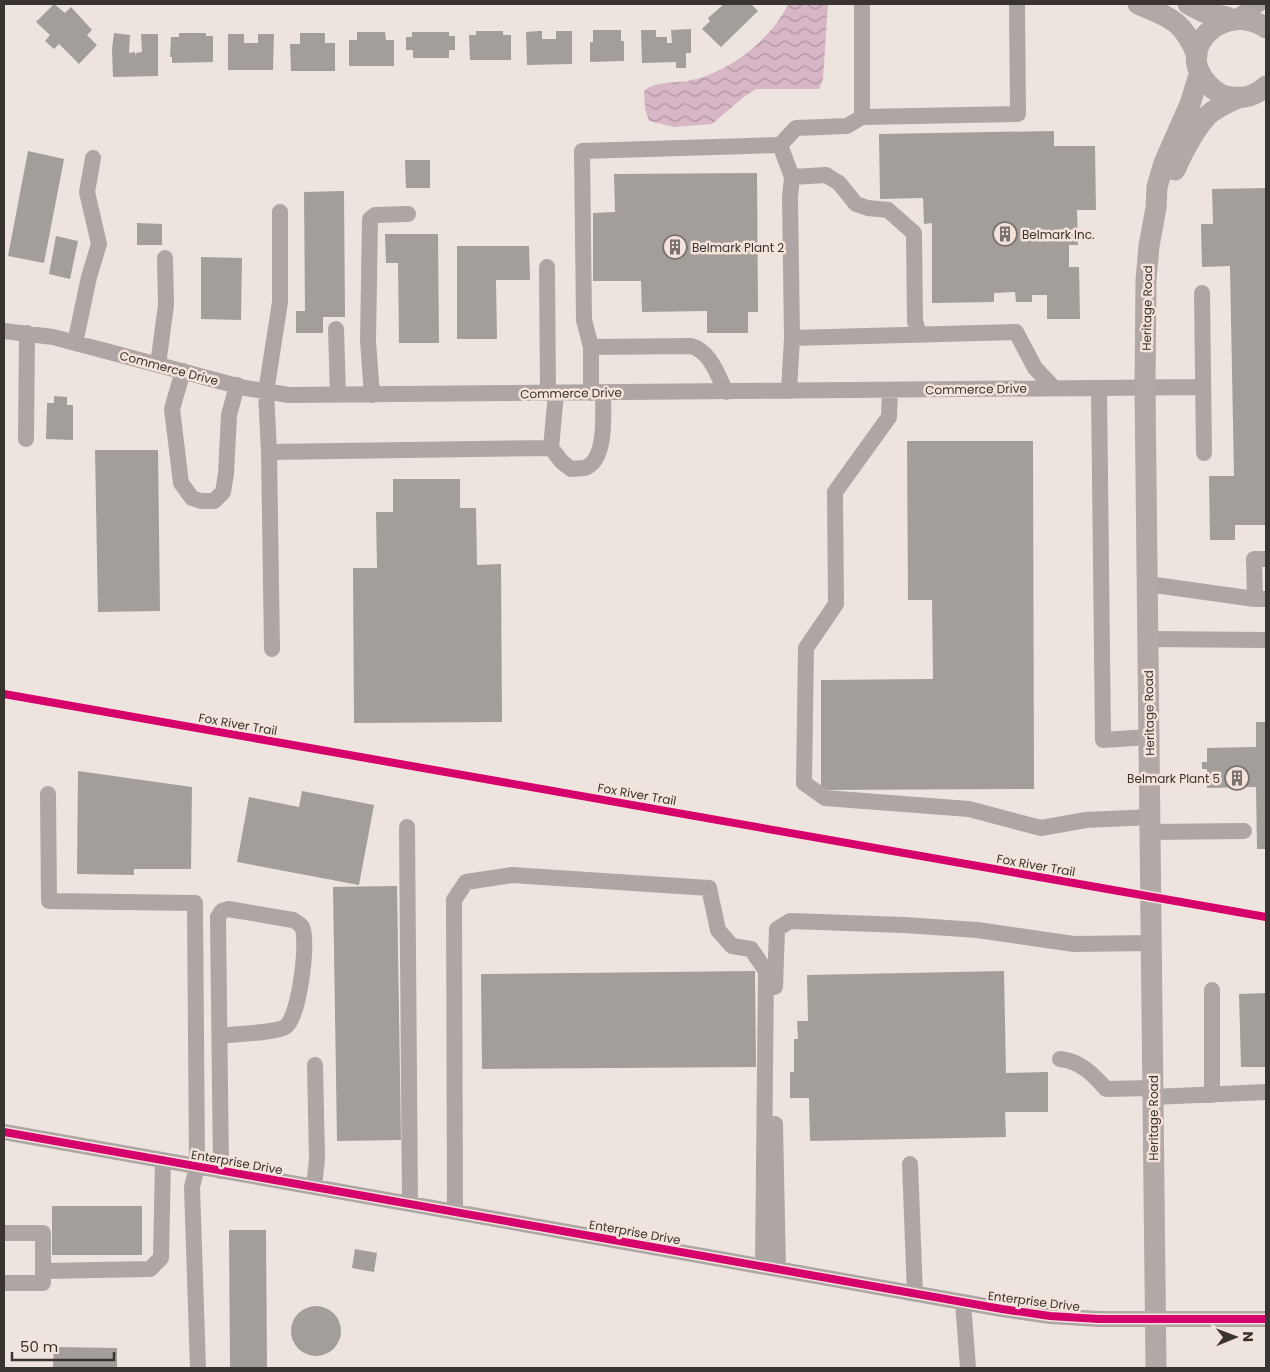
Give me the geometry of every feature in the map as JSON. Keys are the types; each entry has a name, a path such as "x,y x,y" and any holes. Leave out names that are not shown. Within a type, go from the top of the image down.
{"main road":[{"path":"1138,4 1170,18 1182,27 1191,40 1206,82 1215,91 1227,96 1256,93"},
{"path":"1188,4 1203,12 1255,20 1266,28"},
{"name":"Heritage Road","path":"1156,1368 1146,280 1157,187 1164,163 1190,104 1198,63 1199,44 1208,29 1216,22 1233,16"},
{"name":"Heritage Road","path":"1156,208 1165,194 1193,135 1209,115 1227,103 1256,93"}],"street":[{"path":"862,4 862,118"},
{"path":"547,267 552,393 550,448 571,469 587,467 597,457 602,443 591,347 584,320 582,151 780,145 796,128 847,126 862,118 1018,114 1017,4"},
{"path":"1233,16 1259,4"},
{"path":"780,145 792,177 790,197 792,338 789,391"},
{"path":"75,343 99,244 87,192 93,158"},
{"path":"792,177 826,175 838,183 856,204 868,208 888,210 914,233 915,320 919,336"},
{"path":"272,649 269,452 266,392 280,302 280,212"},
{"path":"372,395 368,341 370,219 375,215 408,214"},
{"path":"158,365 166,305 164,258"},
{"path":"1202,293 1204,453"},
{"path":"336,329 338,395"},
{"name":"Commerce Drive","path":"4,331 53,337 237,385 289,395 1203,387"},
{"path":"792,338 1016,332 1035,368 1054,388"},
{"path":"26,439 27,333"},
{"path":"591,347 691,346 701,349 708,357 726,392"},
{"path":"183,371 172,409 175,442 181,483 192,498 201,501 214,501 224,492 228,415 237,385"},
{"path":"1099,388 1103,740 1149,738"},
{"path":"890,390 889,417 835,492 836,604 806,648 804,783 825,798 969,809 1042,828 1086,820 1244,831"},
{"path":"269,452 550,448"},
{"path":"1148,584 1260,599 1254,559 1266,559"},
{"path":"1148,639 1266,640"},
{"path":"48,794 49,901 194,903 197,1166 192,1187 198,1368"},
{"path":"407,827 410,1204"},
{"path":"455,1212 454,900 466,882 512,875 709,888 718,930 732,946 751,949 766,971 770,1268"},
{"path":"220,1036 284,1028 290,1023 297,1006 302,971 304,934 297,922 228,909 222,911 218,917 221,1170"},
{"path":"770,1268 773,1044 777,929 790,921 904,925 977,930 1074,944 1152,943"},
{"path":"1212,990 1212,1095"},
{"path":"1060,1059 1072,1060 1094,1075 1106,1089 1212,1095 1266,1092"},
{"path":"314,1187 317,1159 315,1065"},
{"name":"Enterprise Drive","path":"4,1132 915,1294 1050,1316 1155,1320 1266,1318"},
{"path":"43,1271 150,1270 161,1258 163,1160"},
{"path":"910,1164 915,1294"},
{"path":"4,1233 43,1233 43,1283 4,1283"},
{"path":"963,1302 968,1368"}],"water":[{"path":"788,4 828,4 823,79 819,89 756,89 712,124 674,127 649,121 645,109 644,91 654,85 692,80 706,76 734,62 748,52 771,30"}],"building":[{"path":"54,4 65,13 71,7 92,30 87,35 97,45 79,64 59,44 54,49 45,41 50,35 36,22"},
{"path":"724,4 751,4 758,11 721,47 702,29 710,21 708,18"},
{"path":"691,29 691,53 686,53 686,68 676,68 676,62 642,63 641,30 656,30 656,37 667,37 667,43 672,43 671,30"},
{"path":"593,30 621,30 621,41 624,41 624,61 590,62 590,42 593,42"},
{"path":"476,31 503,31 503,35 511,35 511,60 470,60 469,35 476,35"},
{"path":"542,31 542,39 556,39 556,31 572,31 572,64 527,65 526,32"},
{"path":"357,32 385,32 386,40 394,40 394,66 349,66 349,40 357,40"},
{"path":"412,32 449,32 449,36 455,36 455,50 449,50 449,58 413,58 413,50 406,50 406,37 412,37"},
{"path":"114,33 130,35 129,53 135,52 135,56 136,53 142,52 141,34 158,34 158,76 113,77 112,49"},
{"path":"179,33 206,33 206,36 213,36 213,62 172,63 172,57 170,57 171,37 179,37"},
{"path":"300,33 325,33 325,43 335,43 335,71 291,71 290,44 300,44"},
{"path":"228,34 244,34 244,43 258,43 258,34 274,34 273,70 228,70"},
{"name":"Belmark Inc.","path":"1054,131 1054,146 1095,146 1096,210 1077,210 1078,245 1069,245 1069,267 1079,267 1080,319 1047,319 1047,295 1032,295 1032,302 1016,302 1015,292 994,293 994,302 932,303 932,223 924,224 923,198 880,199 879,134"},
{"path":"28,151 64,159 44,263 8,256"},
{"path":"405,160 430,160 430,188 406,188"},
{"name":"Belmark Plant 2","path":"757,173 758,312 748,312 748,333 707,333 707,311 642,312 641,281 593,281 593,213 615,212 614,174"},
{"path":"1266,188 1266,525 1235,525 1235,540 1210,540 1209,476 1234,476 1230,266 1202,267 1201,224 1213,224 1212,189"},
{"path":"344,191 345,317 323,317 323,333 296,333 296,311 305,311 304,192"},
{"path":"137,223 162,224 162,245 137,245"},
{"path":"385,234 438,234 439,343 399,343 398,263 386,263"},
{"path":"56,236 78,241 70,279 49,274"},
{"path":"457,246 529,246 530,280 496,280 497,339 457,339"},
{"path":"201,257 242,258 241,320 201,319"},
{"path":"54,396 67,397 67,405 73,405 73,440 46,439 47,403 54,403"},
{"path":"907,441 1033,441 1034,789 821,790 821,680 933,679 932,600 908,600"},
{"path":"95,450 158,450 160,611 98,612"},
{"path":"393,479 460,479 460,508 476,508 477,565 501,564 502,722 354,723 353,568 377,568 376,512 393,512"},
{"name":"Belmark Plant 5","path":"1256,722 1266,722 1266,849 1257,849 1256,787 1207,788 1207,769 1202,769 1202,762 1207,762 1207,748 1256,747"},
{"path":"78,771 192,787 191,869 134,869 134,875 77,874"},
{"path":"302,791 374,805 359,885 237,862 249,797 299,807"},
{"path":"397,886 401,1140 337,1141 333,887"},
{"path":"755,971 756,1067 482,1069 481,974"},
{"path":"1004,971 1006,1073 1048,1072 1048,1112 1005,1112 1006,1137 810,1141 809,1098 790,1098 790,1072 794,1072 794,1039 798,1039 797,1021 808,1021 807,975"},
{"path":"1266,993 1266,1067 1241,1067 1239,994"},
{"path":"52,1206 142,1206 142,1255 52,1255"},
{"path":"229,1230 266,1230 267,1368 230,1368"},
{"path":"355,1249 377,1253 374,1272 352,1268"},
{"path":"316,1306 326,1308 334,1313 339,1321 341,1331 339,1341 334,1349 326,1354 316,1356 306,1354 298,1349 293,1341 291,1331 293,1321 298,1313 306,1308"},
{"path":"54,1347 117,1348 117,1368 53,1368"}],"cycle path":[{"name":"Fox River Trail","path":"4,694 1266,917"},
{"path":"4,1132 1002,1309 1050,1316 1099,1319 1266,1319"}],"place":[{"name":"Belmark Inc.","path":"1005,234"},
{"name":"Belmark Plant 2","path":"675,247"},
{"name":"Belmark Plant 5","path":"1237,778"}]}
